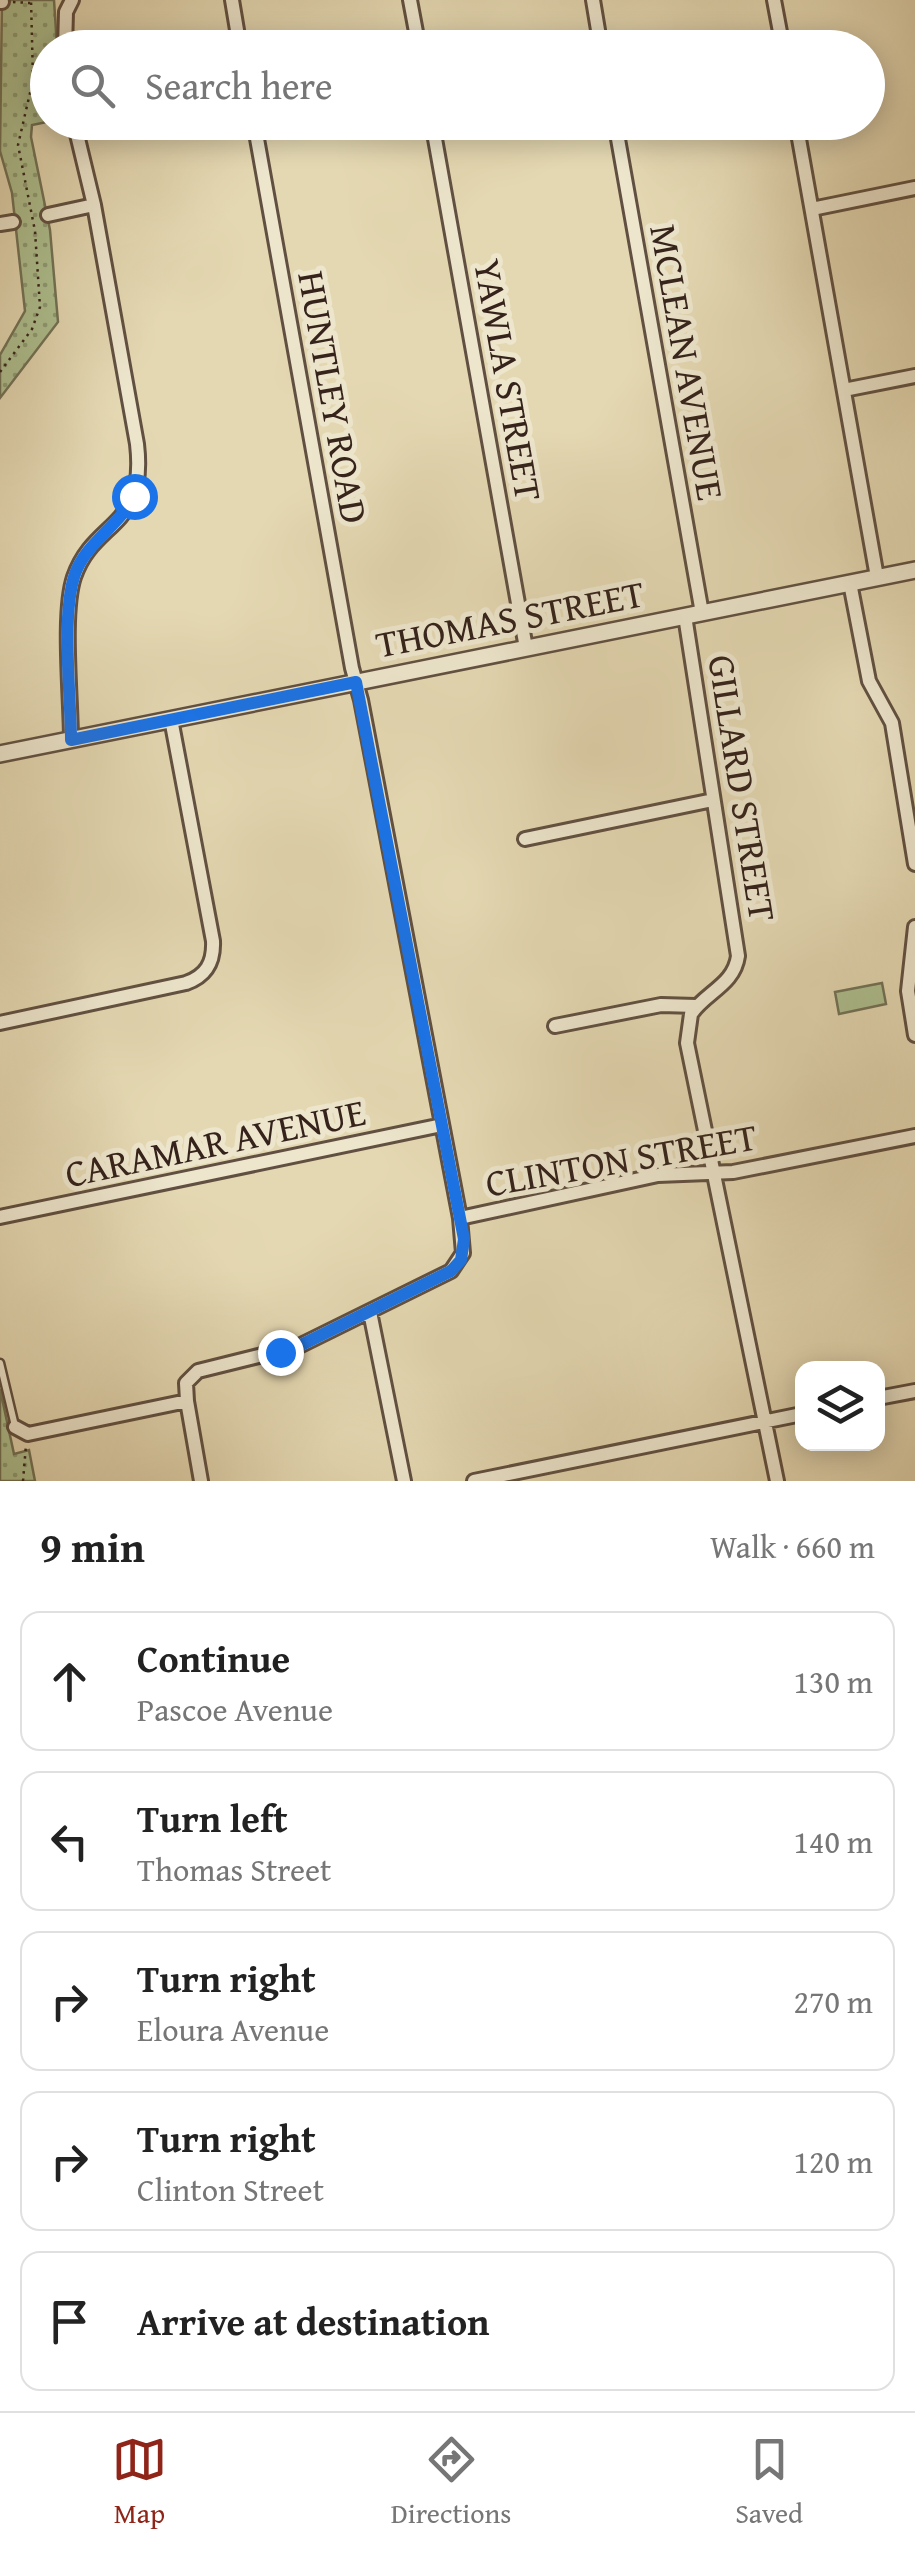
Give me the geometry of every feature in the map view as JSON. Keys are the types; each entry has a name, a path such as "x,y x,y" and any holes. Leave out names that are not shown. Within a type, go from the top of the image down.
{"street":[{"path":"66,30 66,12 72,0"},
{"path":"232,0 237,30"},
{"path":"410,0 416,30"},
{"path":"593,0 598,30"},
{"path":"774,0 780,30"},
{"path":"71,740 71,588 83,558 128,508 138,470 137,444 94,205 78,140"},
{"name":"HUNTLEY ROAD","path":"257,140 356,682 460,1218"},
{"name":"YAWLA STREET","path":"435,140 526,648"},
{"name":"MCLEAN AVENUE","path":"617,140 702,613"},
{"path":"799,140 877,577"},
{"path":"812,208 915,188"},
{"path":"48,215 94,205"},
{"path":"844,390 915,376"},
{"name":"THOMAS STREET","path":"0,754 915,570"},
{"path":"850,583 869,681 892,724 915,864"},
{"name":"GILLARD STREET","path":"684,616 738,956 725,983 696,1006"},
{"path":"0,1023 186,983 207,970 213,956 213,941 171,719"},
{"path":"525,838 714,800"},
{"path":"915,927 908,991 915,1035"},
{"path":"554,1026 662,1005 696,1006 687,1023 687,1043 776,1481"},
{"name":"CARAMAR AVENUE","path":"0,1217 442,1125"},
{"name":"CLINTON STREET","path":"186,1401 186,1384 198,1371 290,1350 442,1276 457,1265 464,1247 460,1218 658,1175 733,1172 915,1136"},
{"path":"370,1312 404,1481"},
{"path":"885,1397 915,1391"},
{"path":"22,1430 186,1401 201,1481"},
{"path":"474,1481 795,1415"}],"lane":[{"path":"0,1364 22,1430"}],"path":[{"path":"1,2 31,2 30,30"},
{"path":"0,372 32,330 40,306 35,230 18,145 30,86"},
{"path":"22,1430 22,1481"}],"green space":[{"path":"2,0 54,0 56,30 30,30 30,140 50,230 58,322 0,398 0,355 25,311 12,193 0,151"},
{"path":"882,983 886,1004 839,1014 835,992"},
{"path":"0,1389 14,1454 29,1450 35,1481 0,1481"}],"route":[{"path":"134,496 121,519 83,558 71,588 71,740 356,682 464,1239 461,1260 451,1271 280,1352"}]}
